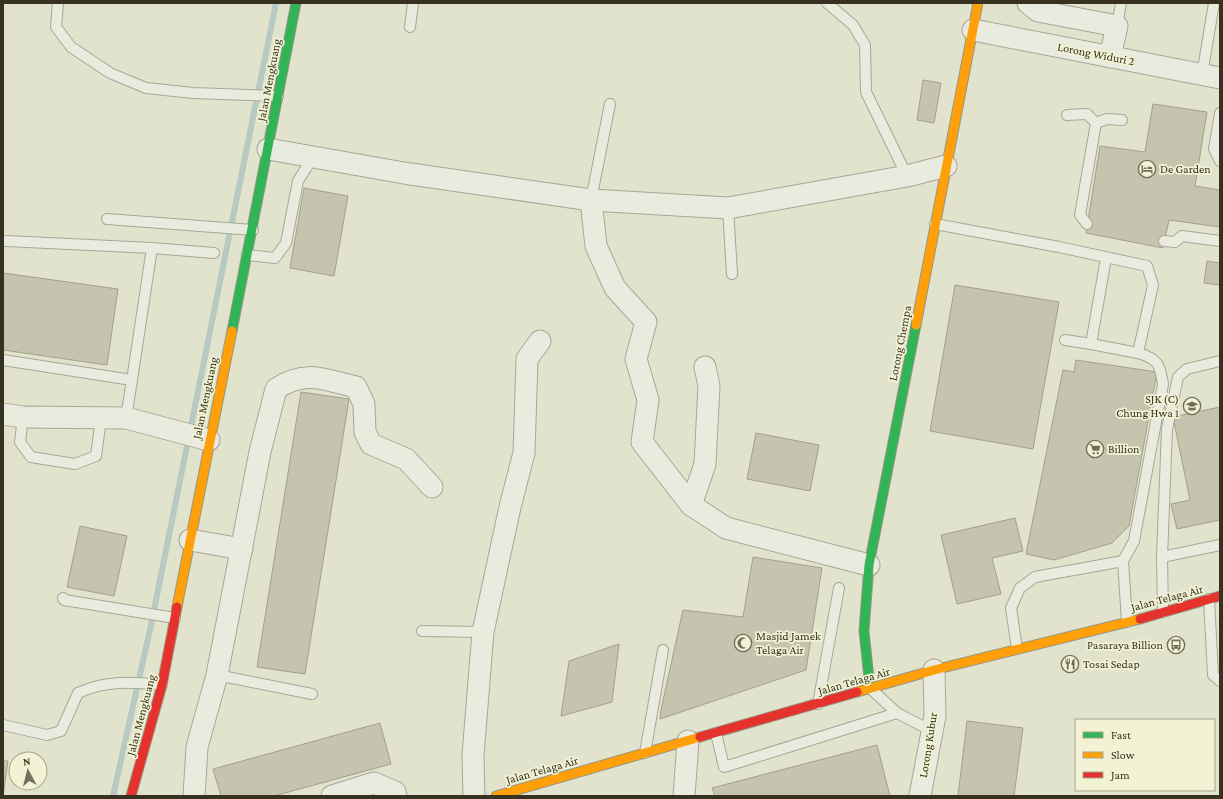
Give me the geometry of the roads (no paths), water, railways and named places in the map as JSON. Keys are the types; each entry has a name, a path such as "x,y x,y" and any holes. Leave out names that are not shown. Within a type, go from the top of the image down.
{"street":[{"name":"Jalan Mengkuang","path":"131,796 162,685 190,540 196,437 253,230 268,149 273,96 295,3"},
{"name":"Lorong Chempa","path":"870,688 864,631 870,565 978,3"},
{"path":"1028,3 1038,11 1117,26 1110,57"},
{"name":"Lorong Widuri 2","path":"973,30 1211,77"},
{"path":"268,149 404,173 591,200 728,208 907,176 946,166"},
{"path":"591,200 596,246 615,288 646,322 636,359 648,400 642,442 692,505 726,528 870,565"},
{"path":"474,796 473,755 483,632 510,507 524,453 527,359 540,341"},
{"path":"692,505 705,464 709,386 704,368"},
{"path":"194,796 197,747 217,675 260,452 276,388 288,380 308,376 356,387 364,404 365,432 371,444 406,459 432,487"},
{"path":"13,416 101,419 126,418 196,437"},
{"path":"190,540 242,550"},
{"name":"Jalan Telaga Air","path":"496,796 540,789 645,753 688,742 870,688 934,670 1128,622 1220,596"},
{"name":"Lorong Kubur","path":"920,796 935,716 934,670"},
{"path":"684,796 688,742"},
{"path":"332,796 374,783 395,792 396,796"}],"lane":[{"path":"58,3 56,27 71,47 110,72 146,88 194,93 273,96"},
{"path":"410,27 413,3"},
{"path":"827,3 853,25 866,45 866,92 907,176"},
{"path":"1117,26 1121,3"},
{"path":"1211,77 1214,3"},
{"path":"591,200 610,104"},
{"path":"1220,113 1214,149 1220,161"},
{"path":"1067,115 1086,114 1096,123"},
{"path":"1096,123 1107,119 1122,120"},
{"path":"1087,224 1080,215 1096,123"},
{"path":"247,255 275,258 286,243 298,181 313,157"},
{"path":"728,208 732,274"},
{"path":"107,219 253,230"},
{"path":"935,224 1059,247 1147,266 1153,285 1138,353"},
{"path":"1164,241 1175,242 1182,236 1220,241"},
{"path":"6,242 152,248 214,253"},
{"path":"126,418 152,248"},
{"path":"1091,344 1106,258"},
{"path":"1065,340 1138,353 1152,357 1160,368 1163,384 1134,541 1123,561 1128,622"},
{"path":"3,360 132,380"},
{"path":"1163,612 1162,557 1167,429 1178,377 1187,369 1220,360"},
{"path":"13,416 20,442 32,457 75,464 96,456 101,419"},
{"path":"1162,557 1220,545"},
{"path":"1017,649 1010,608 1020,588 1035,577 1123,561"},
{"path":"818,704 839,588"},
{"path":"63,598 64,600 175,618"},
{"path":"1209,599 1213,675 1220,681"},
{"path":"422,631 483,632"},
{"path":"645,753 663,650"},
{"path":"217,675 312,694"},
{"path":"3,725 47,735 61,731 78,693 92,686 128,682 162,685"},
{"path":"870,688 897,713 932,731"},
{"path":"716,733 724,767 897,713"}],"waterway":[{"path":"113,796 151,625 276,3"}],"place":[{"name":"De Garden","path":"1147,169"},
{"name":"SJK (C) Chung Hwa 1","path":"1192,406"},
{"name":"Billion","path":"1095,449"},
{"name":"Masjid Jamek Telaga Air","path":"743,643"},
{"name":"Pasaraya Billion","path":"1176,645"},
{"name":"Tosai Sedap","path":"1070,664"}]}
